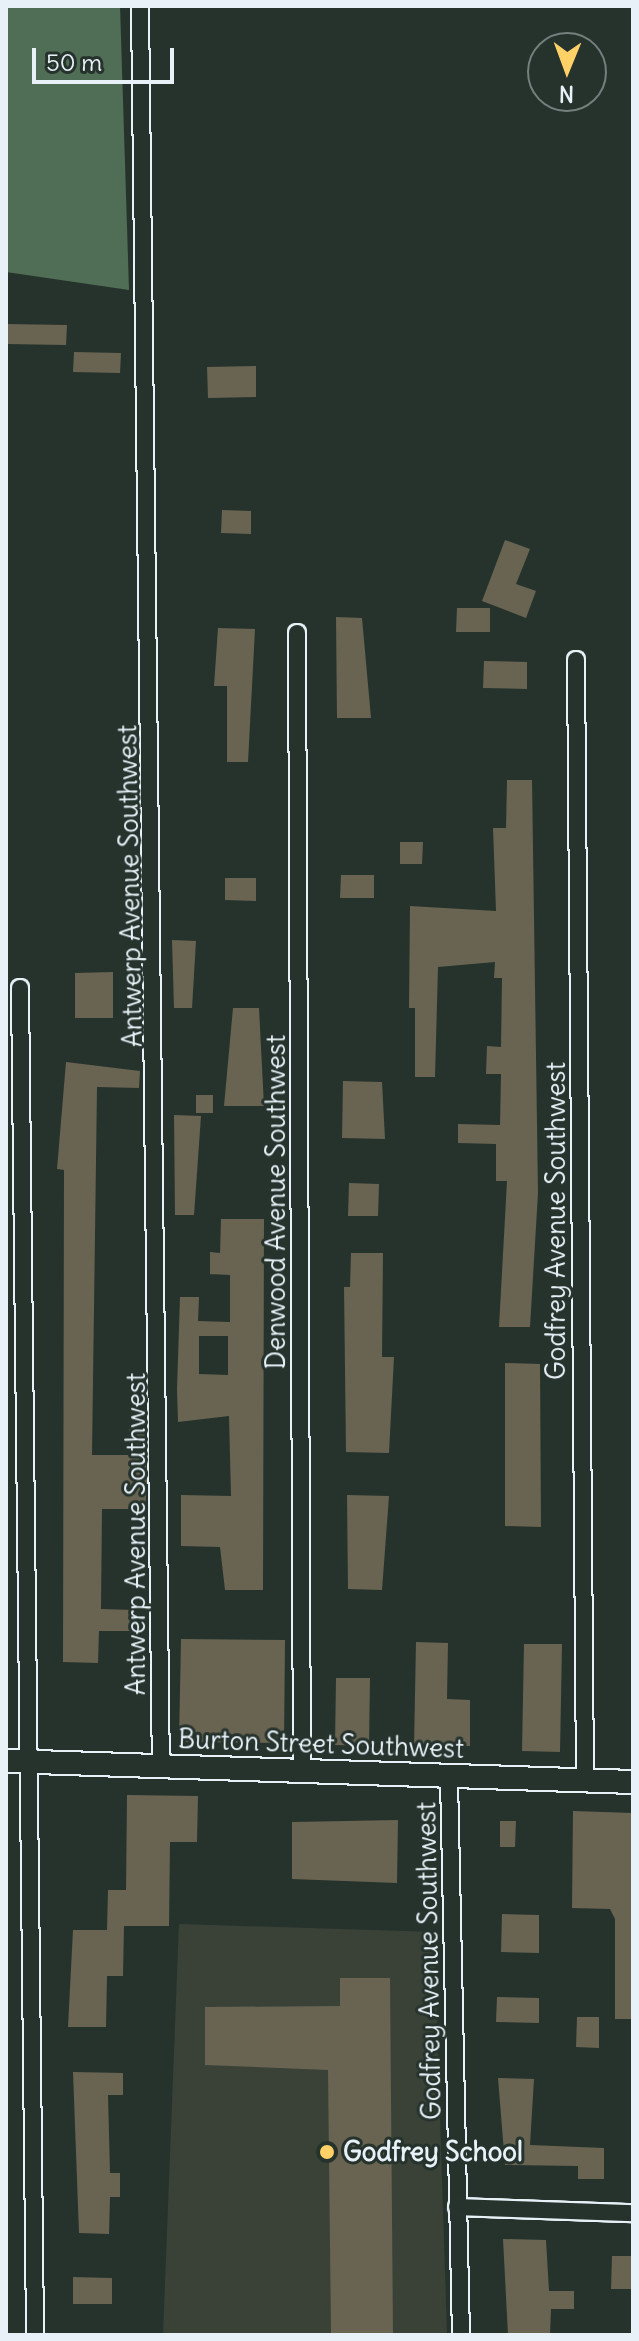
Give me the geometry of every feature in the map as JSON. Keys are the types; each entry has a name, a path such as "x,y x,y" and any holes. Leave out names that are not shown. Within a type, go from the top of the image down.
{"main road":[{"name":"Burton Street Southwest","path":"15,1761 633,1782"}],"street":[{"name":"Antwerp Avenue Southwest","path":"140,6 161,1766"},
{"name":"Denwood Avenue Southwest","path":"297,633 302,1771"},
{"name":"Godfrey Avenue Southwest","path":"576,660 585,1781"},
{"path":"20,988 15,1761 35,2335"},
{"name":"Godfrey Avenue Southwest","path":"449,1778 461,2335"},
{"path":"457,2207 633,2213"}],"shaded area":[{"path":"179,1924 434,1932 447,2335 163,2335"}],"green space":[{"path":"6,6 120,6 129,290 6,272"}],"building":[{"path":"6,324 67,325 66,345 6,344"},
{"path":"74,352 121,353 120,373 73,372"},
{"path":"256,366 256,397 208,398 207,367"},
{"path":"222,510 251,511 251,534 221,533"},
{"path":"505,540 530,549 516,584 536,591 526,618 482,601"},
{"path":"457,608 490,608 490,632 456,632"},
{"path":"336,617 362,618 371,718 337,718"},
{"path":"218,628 255,629 248,762 227,762 227,686 214,686"},
{"path":"484,661 527,662 527,689 483,688"},
{"path":"507,780 532,780 538,1193 530,1327 499,1327 507,1181 496,1181 496,1144 458,1143 458,1124 500,1125 501,1074 486,1074 487,1046 501,1047 502,978 494,978 495,962 438,967 435,1077 415,1077 415,1008 409,1008 410,906 496,911 493,828 506,828"},
{"path":"400,842 423,842 422,864 400,864"},
{"path":"341,875 374,875 374,898 340,898"},
{"path":"225,878 256,878 256,901 225,900"},
{"path":"172,940 196,941 192,1008 174,1008"},
{"path":"113,972 113,1018 75,1018 75,973"},
{"path":"233,1008 259,1008 264,1106 224,1106"},
{"path":"66,1062 140,1071 139,1088 97,1087 92,1455 129,1455 129,1424 144,1425 147,1483 145,1509 102,1509 101,1609 134,1610 134,1631 99,1631 98,1663 63,1662 64,1170 57,1169"},
{"path":"343,1081 382,1082 385,1139 342,1138"},
{"path":"196,1095 213,1095 213,1113 196,1113"},
{"path":"174,1115 201,1116 194,1215 175,1215"},
{"path":"349,1183 379,1184 378,1216 348,1216"},
{"path":"221,1219 264,1219 263,1590 225,1590 220,1547 181,1546 181,1495 231,1496 229,1416 178,1422 180,1297 199,1297 198,1321 230,1322 230,1275 210,1274 210,1252 220,1253","holes":["199,1336 228,1336 228,1375 199,1374"]},
{"path":"351,1253 383,1253 382,1357 394,1357 389,1453 346,1452 344,1287 350,1287"},
{"path":"505,1363 540,1364 541,1527 505,1526"},
{"path":"347,1495 389,1496 382,1590 348,1589"},
{"path":"181,1639 285,1640 284,1743 179,1742"},
{"path":"416,1642 448,1643 447,1699 470,1700 470,1746 414,1747"},
{"path":"524,1644 562,1644 560,1752 522,1751"},
{"path":"336,1678 370,1678 369,1746 335,1745"},
{"path":"127,1795 198,1796 197,1842 170,1842 169,1926 124,1926 123,1976 107,1976 106,2027 68,2027 73,1930 107,1930 108,1890 126,1890"},
{"path":"573,1811 633,1813 633,2019 615,2019 615,1919 610,1909 572,1908"},
{"path":"398,1820 397,1883 292,1879 292,1822"},
{"path":"500,1821 516,1821 515,1847 500,1847"},
{"path":"502,1914 539,1915 539,1953 501,1952"},
{"path":"340,1978 390,1978 393,2335 331,2333 328,2070 205,2065 205,2007 340,2006"},
{"path":"497,1997 539,1998 539,2023 496,2022"},
{"path":"577,2017 599,2017 599,2048 576,2047"},
{"path":"73,2072 123,2073 123,2095 108,2095 110,2173 120,2173 120,2197 110,2197 109,2234 79,2233"},
{"path":"498,2078 534,2079 530,2145 604,2148 604,2179 578,2179 578,2166 505,2165"},
{"path":"503,2239 546,2240 549,2291 574,2291 574,2309 551,2309 550,2335 508,2335"},
{"path":"612,2256 633,2256 633,2289 611,2289"},
{"path":"73,2277 112,2278 112,2304 73,2304"}],"place":[{"name":"Godfrey School","path":"327,2152"}]}
